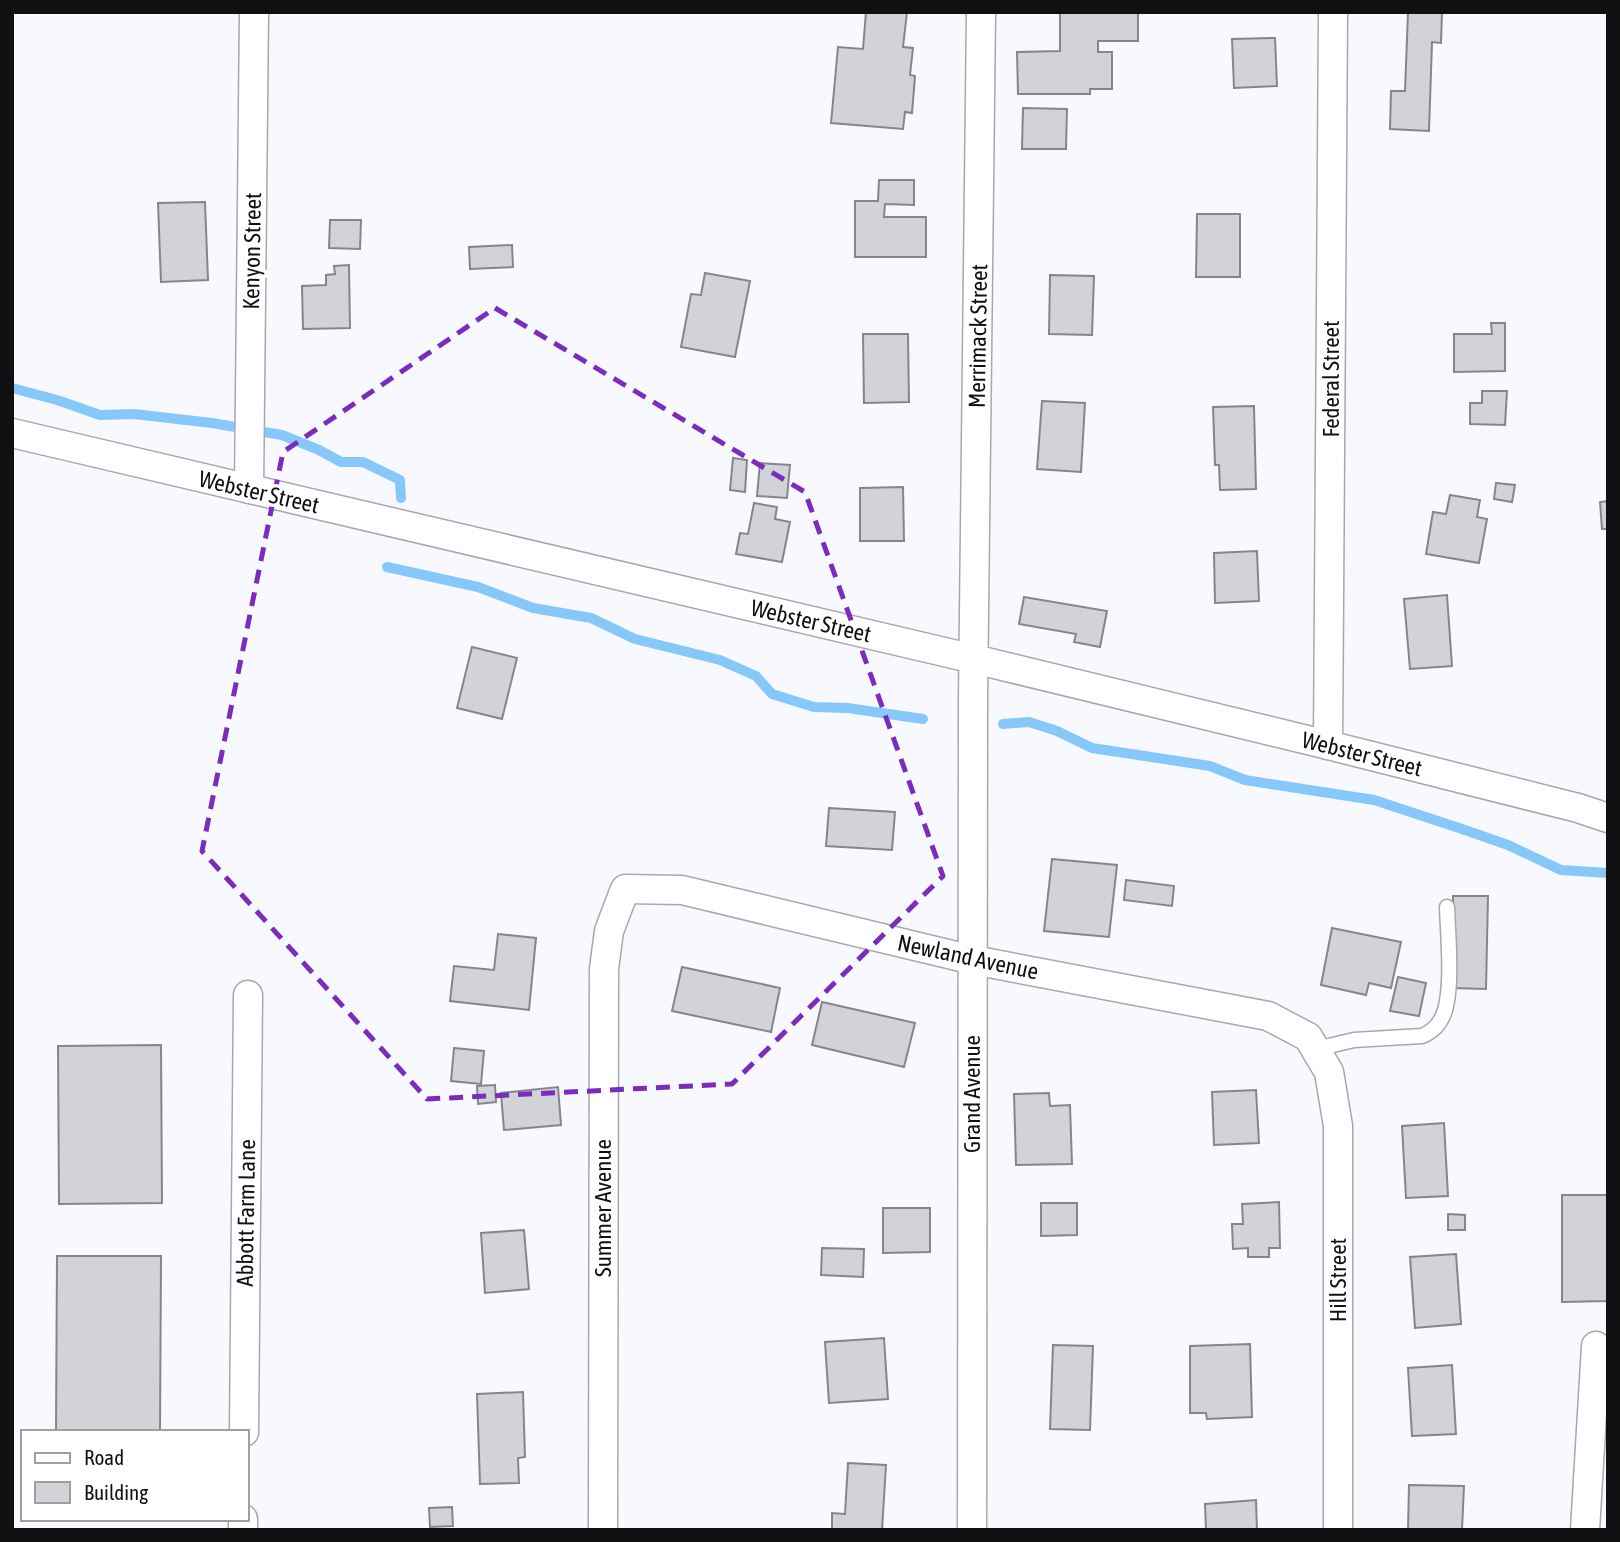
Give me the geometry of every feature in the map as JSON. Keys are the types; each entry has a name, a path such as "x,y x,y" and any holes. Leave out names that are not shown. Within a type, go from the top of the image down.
{"street":[{"name":"Kenyon Street","path":"249,489 254,12"},
{"name":"Merrimack Street","path":"974,659 981,12"},
{"name":"Federal Street","path":"1328,745 1333,12"},
{"name":"Webster Street","path":"12,433 974,659 1328,745 1578,808 1608,818"},
{"name":"Grand Avenue","path":"972,1530 974,659"},
{"name":"Newland Avenue","path":"625,889 682,890 973,960 1268,1016 1312,1043"},
{"name":"Summer Avenue","path":"603,1530 604,969 609,931 625,889"},
{"name":"Abbott Farm Lane","path":"244,1430 248,995"},
{"name":"Hill Street","path":"1312,1043 1329,1072 1338,1126 1338,1530"},
{"path":"1585,1530 1596,1346"}],"lane":[{"path":"1312,1043 1422,1037 1431,1033 1444,1013 1449,986 1447,906"}],"highlighted area":[{"path":"495,308 805,492 943,876 732,1084 427,1099 202,851 283,452"}],"building":[{"path":"866,12 907,12 903,47 913,48 910,75 915,76 912,113 905,112 903,129 831,123 838,47 863,49"},
{"path":"1060,12 1138,12 1138,41 1098,41 1098,52 1112,52 1112,89 1090,89 1090,94 1018,94 1017,52 1060,51"},
{"path":"1408,12 1442,12 1441,43 1432,42 1429,131 1390,129 1391,91 1405,91"},
{"path":"1275,38 1277,86 1234,88 1232,39"},
{"path":"1023,108 1067,109 1066,149 1022,149"},
{"path":"879,180 914,180 914,205 885,204 884,217 926,217 926,257 855,257 855,201 878,201"},
{"path":"205,202 208,280 161,282 158,203"},
{"path":"1197,214 1240,214 1240,277 1196,277"},
{"path":"330,220 361,220 360,249 329,248"},
{"path":"512,245 513,267 470,269 469,247"},
{"path":"349,265 350,328 303,329 302,286 326,285 326,275 335,274 334,266"},
{"path":"705,273 750,281 735,357 681,347 691,294 701,295"},
{"path":"1050,275 1094,276 1092,335 1049,334"},
{"path":"1491,323 1505,323 1505,371 1454,372 1454,334 1492,334"},
{"path":"863,334 908,334 909,402 864,403"},
{"path":"1482,391 1507,391 1505,425 1470,424 1470,403 1482,403"},
{"path":"1042,401 1085,403 1081,472 1037,469"},
{"path":"1254,406 1256,489 1220,490 1219,465 1215,465 1213,407"},
{"path":"733,458 747,460 745,492 730,490"},
{"path":"760,463 790,465 787,498 757,496"},
{"path":"1496,483 1515,485 1512,502 1494,499"},
{"path":"903,487 904,541 860,541 860,488"},
{"path":"1450,495 1480,500 1477,517 1487,519 1479,563 1426,554 1433,512 1446,514"},
{"path":"1608,501 1608,529 1602,529 1600,502"},
{"path":"754,503 777,507 775,519 790,522 782,562 736,554 740,533 748,534"},
{"path":"1257,551 1259,601 1215,603 1214,553"},
{"path":"1447,595 1452,666 1410,669 1404,599"},
{"path":"1024,597 1107,611 1100,647 1074,642 1076,634 1019,624"},
{"path":"472,647 517,658 502,719 457,708"},
{"path":"829,808 895,812 892,850 826,846"},
{"path":"1052,859 1117,865 1109,937 1044,931"},
{"path":"1126,880 1174,886 1172,906 1124,900"},
{"path":"1453,896 1488,896 1486,989 1452,988"},
{"path":"1332,928 1401,942 1391,988 1369,983 1366,995 1321,985"},
{"path":"498,934 536,938 529,1010 450,1001 454,966 494,970"},
{"path":"682,967 780,988 771,1032 672,1011"},
{"path":"1398,977 1426,983 1419,1016 1390,1011"},
{"path":"822,1002 915,1023 904,1067 812,1045"},
{"path":"161,1045 162,1203 59,1204 58,1046"},
{"path":"454,1048 484,1051 481,1084 451,1081"},
{"path":"495,1085 496,1102 478,1104 477,1086"},
{"path":"558,1087 561,1125 504,1130 501,1093"},
{"path":"1256,1090 1259,1143 1214,1145 1212,1092"},
{"path":"1049,1093 1050,1106 1070,1105 1072,1164 1016,1165 1014,1094"},
{"path":"1444,1123 1448,1196 1406,1198 1402,1126"},
{"path":"1562,1195 1608,1195 1608,1301 1562,1302"},
{"path":"1279,1202 1280,1248 1269,1248 1269,1257 1248,1257 1248,1248 1233,1249 1232,1224 1243,1224 1242,1204"},
{"path":"1041,1203 1077,1203 1077,1235 1041,1236"},
{"path":"883,1208 930,1208 930,1252 883,1253"},
{"path":"1448,1214 1465,1215 1465,1230 1448,1230"},
{"path":"524,1230 529,1289 485,1293 481,1233"},
{"path":"822,1248 864,1249 863,1277 821,1275"},
{"path":"1456,1254 1461,1324 1415,1328 1410,1257"},
{"path":"57,1256 161,1256 160,1430 56,1430"},
{"path":"884,1338 888,1399 829,1403 825,1342"},
{"path":"1250,1344 1252,1417 1207,1419 1206,1413 1190,1413 1190,1346"},
{"path":"1053,1345 1093,1346 1090,1430 1050,1429"},
{"path":"1452,1365 1456,1434 1412,1436 1408,1368"},
{"path":"523,1392 525,1457 518,1458 519,1483 480,1484 477,1394"},
{"path":"848,1463 886,1465 882,1530 832,1530 832,1513 845,1514"},
{"path":"1409,1485 1464,1486 1462,1530 1408,1530"},
{"path":"1256,1500 1257,1530 1206,1530 1205,1504"},
{"path":"452,1507 453,1526 430,1527 429,1508"}],"waterway":[{"path":"12,388 100,415 134,414 282,435 341,462 363,462 400,480 401,498"},
{"path":"387,567 478,587 533,608 591,618 635,639 720,660 756,676 772,694 814,707 848,708 923,719"},
{"path":"1003,724 1029,722 1057,731 1092,748 1210,766 1245,780 1374,800 1508,845 1561,870 1608,873"}]}
